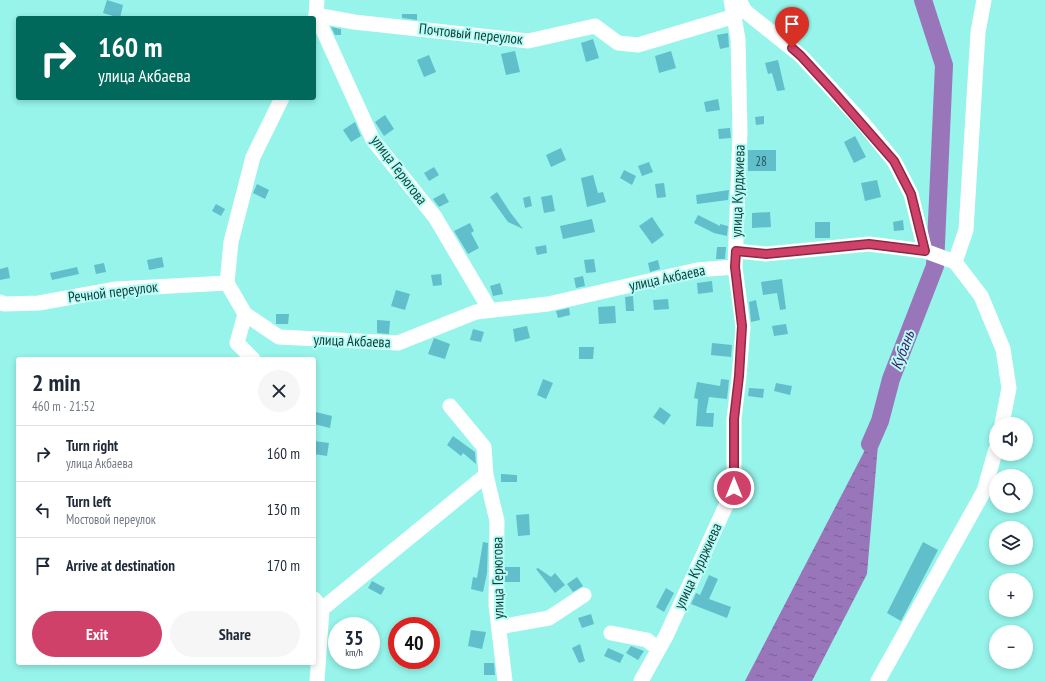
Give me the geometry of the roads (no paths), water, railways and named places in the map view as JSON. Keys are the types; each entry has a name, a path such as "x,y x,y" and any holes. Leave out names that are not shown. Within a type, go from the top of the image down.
{"street":[{"name":"улица Герюгова","path":"315,16 317,0"},
{"name":"улица Курджиева","path":"641,681 658,649 734,488 734,419 739,376 742,326 735,267 740,132 738,40 731,0"},
{"path":"739,0 745,10 801,56 863,123 894,161 911,194 925,251"},
{"path":"955,262 966,230 978,32 984,0"},
{"name":"Почтовый переулок","path":"316,19 528,41 595,26 618,43 638,45 735,16"},
{"name":"улица Герюгова","path":"316,21 373,140 435,217 490,310"},
{"path":"738,40 738,30 749,25 763,26"},
{"path":"227,283 231,242 253,157 281,100"},
{"path":"736,251 766,254 869,244 925,251 955,262 981,296 1003,349 1009,388 1003,417"},
{"name":"улица Акбаева","path":"227,283 245,314 279,337 398,343 476,312 548,304 697,270 735,267"},
{"name":"Речной переулок","path":"0,302 4,304 39,303 116,289 227,283"},
{"path":"245,314 237,342 252,357"},
{"name":"улица Герюгова","path":"450,406 484,447 486,475 497,521 496,605 505,681"},
{"path":"878,681 984,491 993,461"},
{"path":"317,681 318,604 486,475"},
{"path":"499,627 549,618 584,595"},
{"path":"611,633 647,640 658,649"}],"water":[{"path":"880,421 867,574 812,681 745,681"}],"waterway":[{"name":"Кубань","path":"870,444 880,421 891,379 935,266 944,65 923,0"}]}
